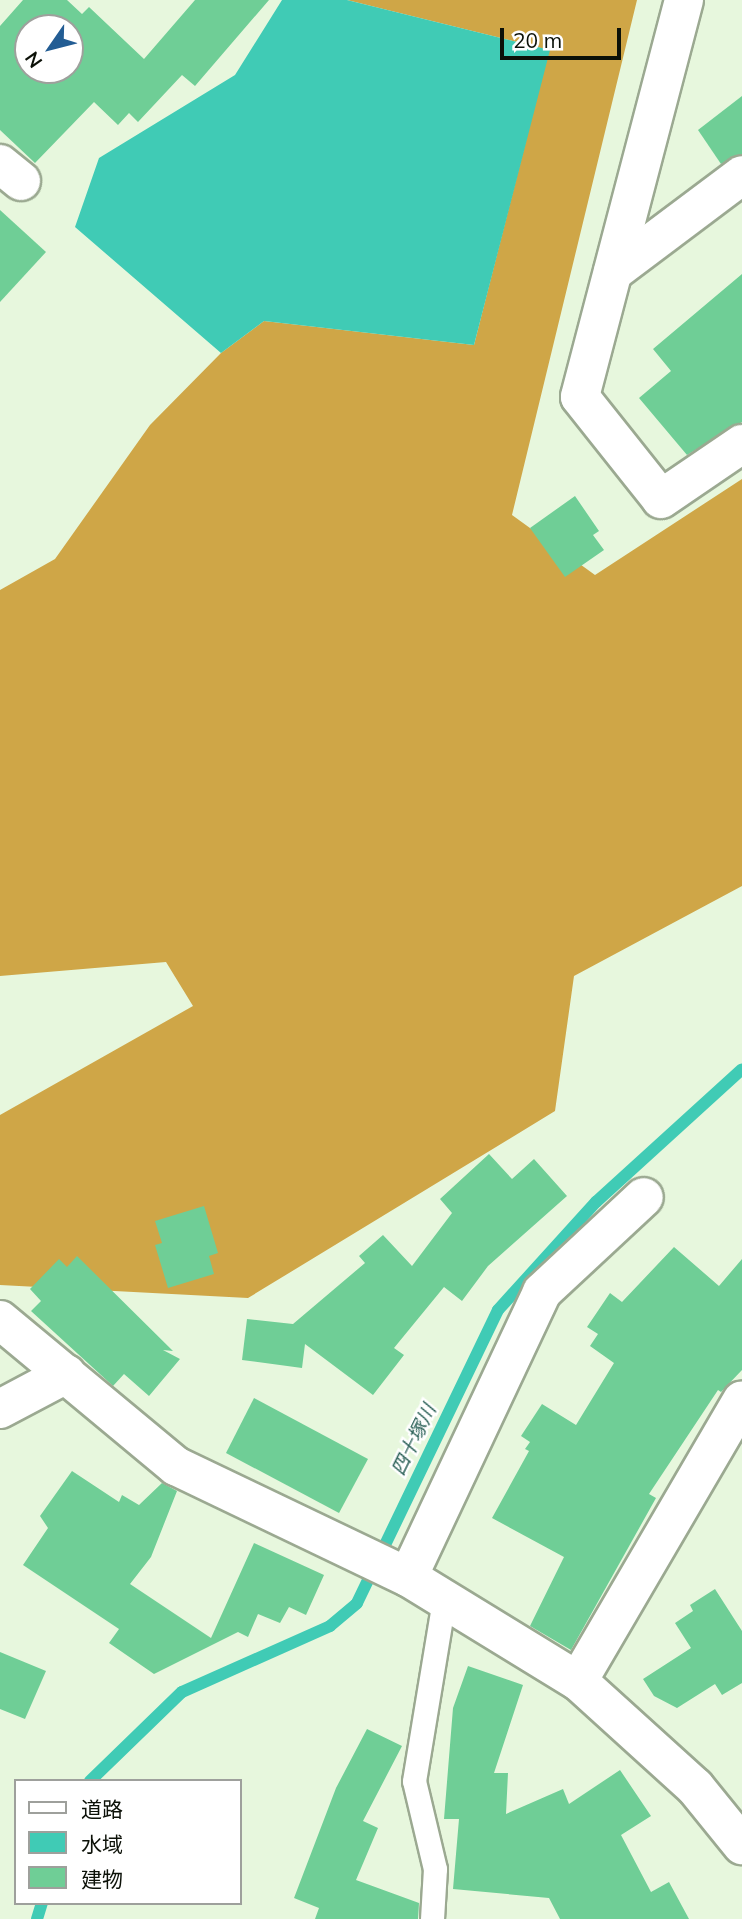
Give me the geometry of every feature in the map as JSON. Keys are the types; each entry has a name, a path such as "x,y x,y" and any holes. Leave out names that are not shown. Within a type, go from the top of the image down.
{"street":[{"path":"684,0 580,397 661,499 742,444"},
{"path":"613,272 742,175"},
{"path":"408,1577 542,1292 644,1197"},
{"path":"0,1320 176,1466 408,1577 578,1681 695,1787 742,1845"},
{"path":"0,1409 66,1374"},
{"path":"578,1681 742,1400"}],"lane":[{"path":"432,1919 435,1869 414,1781 444,1599"}],"shaded area":[{"path":"347,0 637,0 512,515 595,575 742,479 742,886 574,976 555,1111 248,1298 0,1285 0,1115 193,1006 166,962 0,976 0,590 55,559 150,425 221,353 264,321 474,345 549,50"}],"water":[{"path":"282,0 347,0 550,50 474,345 264,321 221,353 75,227 99,158 235,75"}],"building":[{"path":"23,0 67,0 82,14 89,7 144,59 195,0 269,0 195,86 182,75 138,122 129,113 118,125 94,102 35,163 0,130 0,26"},
{"path":"742,96 742,154 721,164 698,130"},
{"path":"0,210 46,252 0,302"},
{"path":"742,274 742,422 687,455 639,398 671,371 653,349"},
{"path":"575,496 599,531 593,535 604,550 565,577 530,528"},
{"path":"489,1154 512,1179 534,1159 567,1196 488,1266 462,1301 444,1287 394,1348 404,1355 373,1395 305,1344 302,1368 242,1360 247,1319 293,1324 365,1263 359,1256 383,1235 412,1266 452,1213 440,1199"},
{"path":"204,1206 218,1253 209,1256 214,1274 168,1288 155,1245 162,1243 155,1221"},
{"path":"674,1247 719,1286 742,1259 742,1370 721,1392 718,1390 649,1494 656,1498 571,1650 530,1626 564,1557 492,1518 529,1451 525,1449 530,1442 521,1436 542,1404 576,1425 614,1363 590,1346 598,1334 587,1327 610,1293 622,1302"},
{"path":"77,1256 173,1351 163,1350 180,1359 149,1396 124,1374 113,1386 31,1311 41,1301 30,1289 59,1259 67,1267"},
{"path":"254,1398 368,1459 339,1513 226,1453"},
{"path":"72,1471 119,1502 122,1495 139,1505 162,1483 177,1491 151,1557 130,1584 211,1638 254,1543 324,1575 306,1615 289,1607 280,1623 258,1614 248,1637 238,1632 154,1674 109,1643 119,1629 23,1565 48,1528 40,1516"},
{"path":"715,1589 742,1631 742,1683 722,1695 715,1684 677,1708 654,1696 643,1679 691,1648 675,1623 693,1611 690,1605"},
{"path":"0,1652 46,1671 25,1719 0,1709"},
{"path":"468,1666 523,1685 494,1773 508,1773 506,1814 563,1789 569,1804 620,1770 651,1816 621,1835 651,1892 669,1882 689,1919 560,1919 549,1898 453,1889 459,1819 444,1819 453,1708"},
{"path":"367,1729 402,1746 363,1821 378,1828 356,1880 419,1903 418,1919 315,1919 319,1908 294,1898 336,1788"}],"waterway":[{"name":"四十塚川","path":"92,1779 182,1692 330,1626 357,1603 498,1310 596,1202 742,1069"},
{"name":"四十塚川","path":"37,1919 41,1905"}]}
